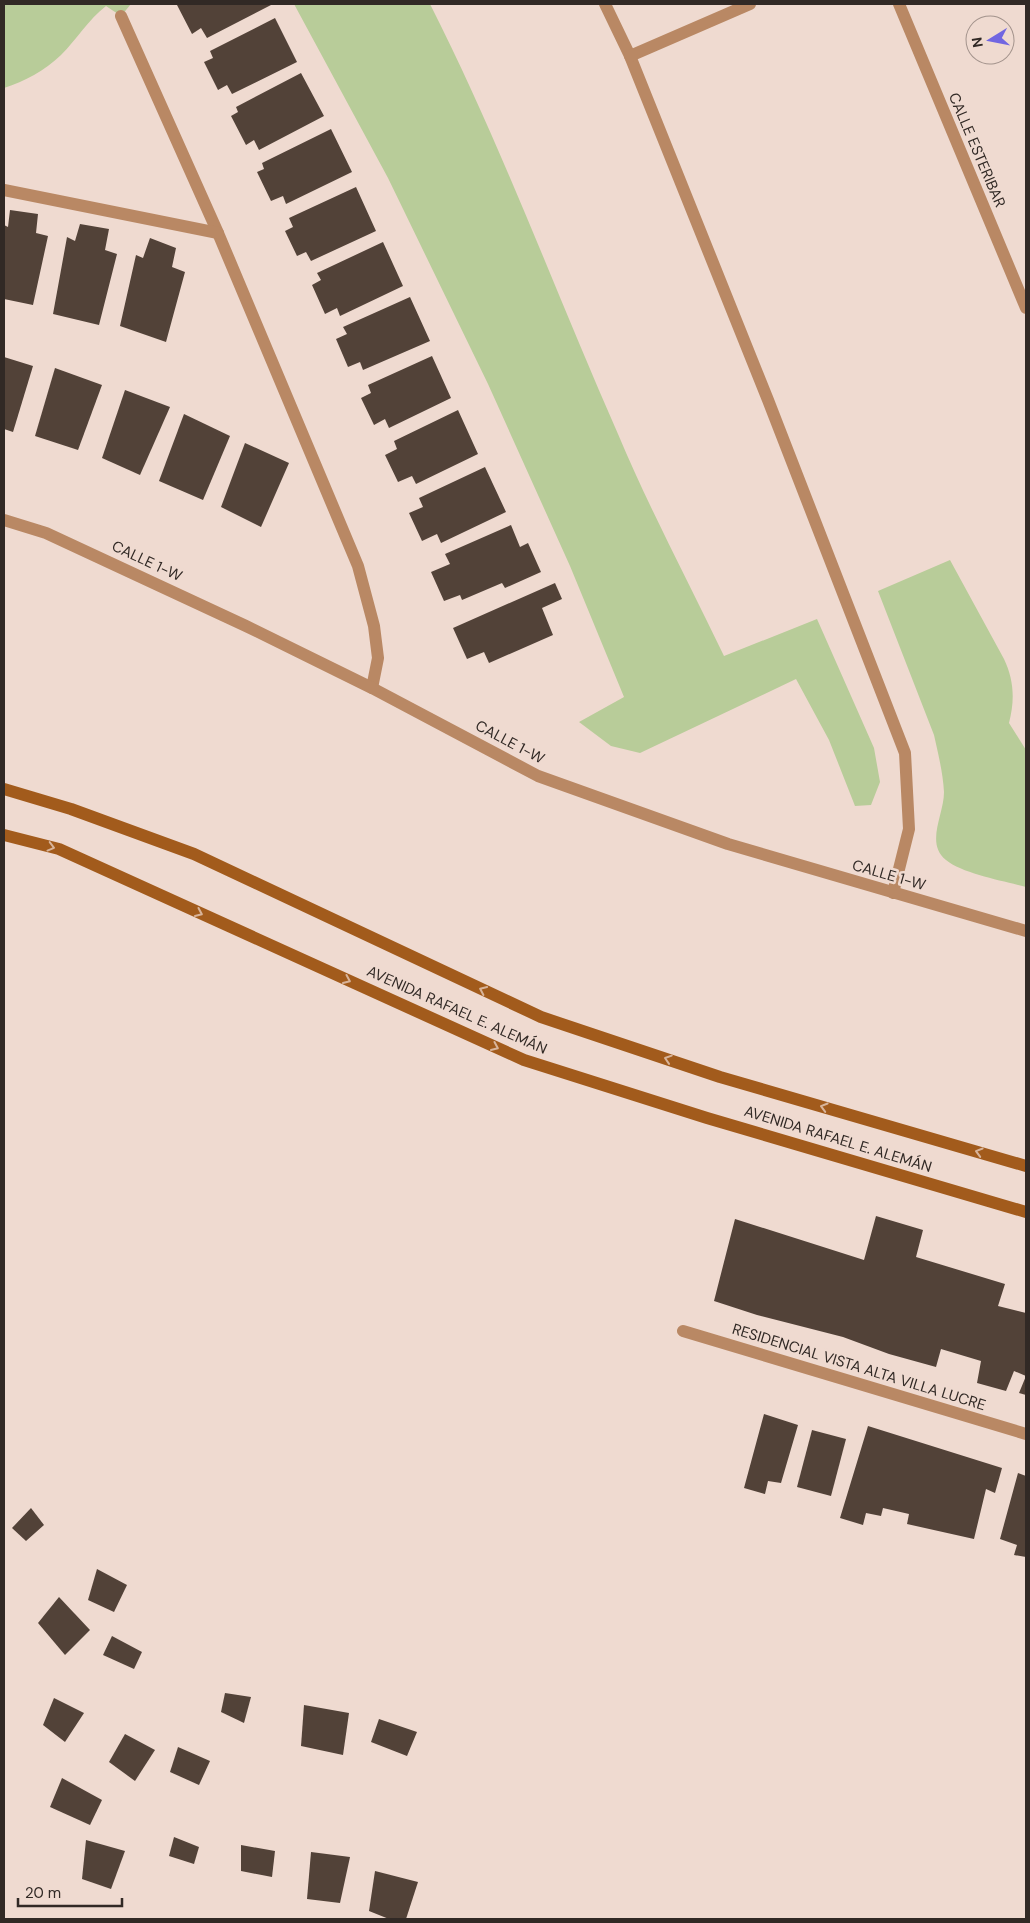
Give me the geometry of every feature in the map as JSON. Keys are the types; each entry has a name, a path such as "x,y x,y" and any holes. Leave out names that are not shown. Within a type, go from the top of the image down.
{"main road":[{"name":"AVENIDA RAFAEL E. ALEMÁN","path":"4,789 71,809 194,854 541,1017 720,1076 1026,1166"},
{"name":"AVENIDA RAFAEL E. ALEMÁN","path":"4,834 59,849 524,1060 716,1120 1026,1212"}],"street":[{"path":"604,4 630,56 768,400 905,753 909,828 893,893"},
{"path":"630,56 750,4"},
{"name":"CALLE ESTERIBAR","path":"899,4 1026,308"},
{"path":"121,16 218,233 358,566 374,626 378,658 372,688"},
{"path":"4,190 218,233"},
{"name":"CALLE 1-W","path":"4,520 46,533 246,626 372,688 538,776 728,844 1026,931"},
{"name":"RESIDENCIAL VISTA ALTA VILLA LUCRE","path":"683,1331 1026,1434"}],"green space":[{"path":"4,4 131,4 121,16 106,6 55,61 34,75 4,88"},
{"path":"294,4 430,4 504,164 630,462 724,656 817,619 874,748 880,782 871,805 855,806 829,740 796,679 640,753 611,746 579,722 624,697 570,566 488,384 388,178"},
{"path":"950,560 1004,659 1012,682 1013,698 1009,723 1026,750 1026,887 984,876 953,865 940,853 937,845 937,828 944,792 934,735 878,591"}],"building":[{"path":"177,5 271,5 207,38 201,28 192,34"},
{"path":"275,18 297,62 232,94 227,85 218,90 204,62 213,58 210,51"},
{"path":"301,73 324,116 259,150 254,140 246,145 231,116 238,112 236,107"},
{"path":"331,129 352,172 286,204 283,196 271,201 257,172 264,169 262,163"},
{"path":"356,187 376,231 311,261 306,252 297,256 285,231 293,227 289,218"},
{"path":"10,210 38,214 36,233 48,236 33,305 4,299 4,225 8,227"},
{"path":"80,224 109,229 105,250 117,254 99,325 53,314 67,237 75,241"},
{"path":"150,238 176,248 172,267 185,272 166,342 120,326 136,255 143,258"},
{"path":"383,242 403,286 340,316 337,308 325,314 312,285 321,280 317,273"},
{"path":"410,297 430,341 363,370 360,362 348,367 336,339 347,334 343,327"},
{"path":"432,356 451,398 389,428 385,419 374,425 361,398 371,393 368,385"},
{"path":"4,357 33,366 13,432 4,429"},
{"path":"55,368 102,385 78,450 35,436"},
{"path":"125,390 170,407 140,475 102,458"},
{"path":"458,410 478,454 416,484 412,476 398,482 385,455 397,449 394,441"},
{"path":"184,414 230,436 203,500 159,481"},
{"path":"245,443 289,463 261,527 221,507"},
{"path":"485,467 506,512 441,543 437,534 422,541 409,513 423,507 419,498"},
{"path":"511,525 520,547 528,543 541,572 505,588 502,583 462,600 460,595 444,601 431,572 450,564 445,554"},
{"path":"555,583 562,599 542,608 553,635 489,663 484,652 467,659 453,628"},
{"path":"876,1216 923,1230 916,1257 1005,1284 998,1306 1026,1313 1026,1376 1014,1371 1006,1391 977,1383 981,1361 941,1349 936,1367 889,1354 843,1337 757,1315 714,1301 735,1219 864,1260"},
{"path":"1026,1376 1026,1395 1019,1393"},
{"path":"764,1414 798,1425 781,1483 768,1481 765,1494 744,1488"},
{"path":"868,1426 1002,1468 995,1493 986,1489 974,1539 907,1524 909,1514 883,1508 881,1516 866,1513 863,1525 840,1518"},
{"path":"812,1430 846,1439 831,1496 797,1487"},
{"path":"1018,1473 1026,1476 1026,1557 1014,1555 1017,1545 1000,1539"},
{"path":"31,1508 44,1525 26,1541 12,1528"},
{"path":"97,1569 127,1585 114,1612 88,1600"},
{"path":"59,1597 90,1630 65,1655 38,1623"},
{"path":"112,1636 142,1652 134,1669 103,1655"},
{"path":"225,1693 251,1697 244,1723 221,1712"},
{"path":"54,1698 84,1713 65,1742 43,1725"},
{"path":"304,1705 349,1713 343,1755 301,1746"},
{"path":"379,1719 417,1732 407,1756 371,1742"},
{"path":"125,1734 155,1750 135,1781 109,1762"},
{"path":"178,1747 210,1761 199,1785 170,1772"},
{"path":"62,1778 102,1800 90,1825 50,1807"},
{"path":"174,1837 199,1847 194,1864 169,1856"},
{"path":"86,1840 125,1851 111,1889 82,1879"},
{"path":"241,1845 275,1851 272,1877 241,1871"},
{"path":"311,1852 350,1857 340,1903 307,1899"},
{"path":"375,1871 418,1882 406,1919 389,1919 369,1911"}]}
